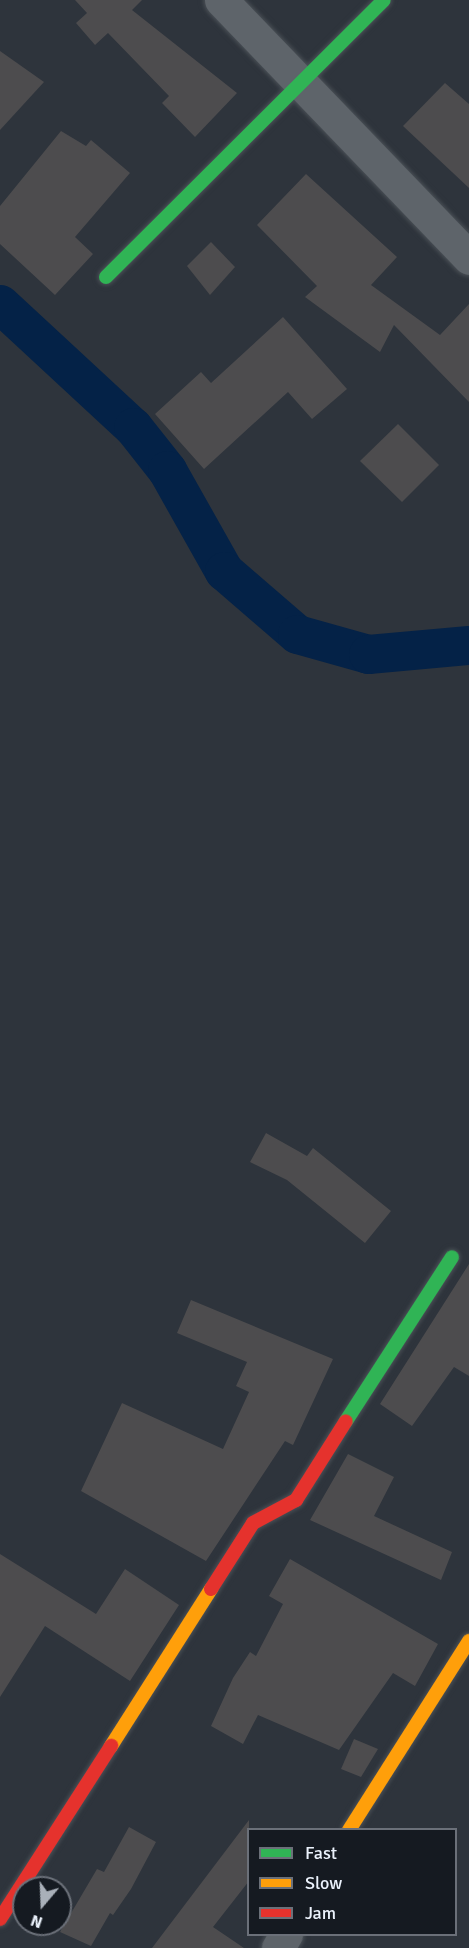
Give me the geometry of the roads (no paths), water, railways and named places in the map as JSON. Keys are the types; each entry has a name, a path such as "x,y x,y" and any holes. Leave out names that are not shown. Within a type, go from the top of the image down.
{"street":[{"path":"221,0 303,82 469,258"},
{"path":"106,277 384,0"},
{"path":"0,1919 253,1523 296,1500 452,1257"},
{"path":"350,1828 469,1641"}],"waterway":[{"path":"0,304 133,427 167,470 224,571 297,634 368,654 469,645"}]}
